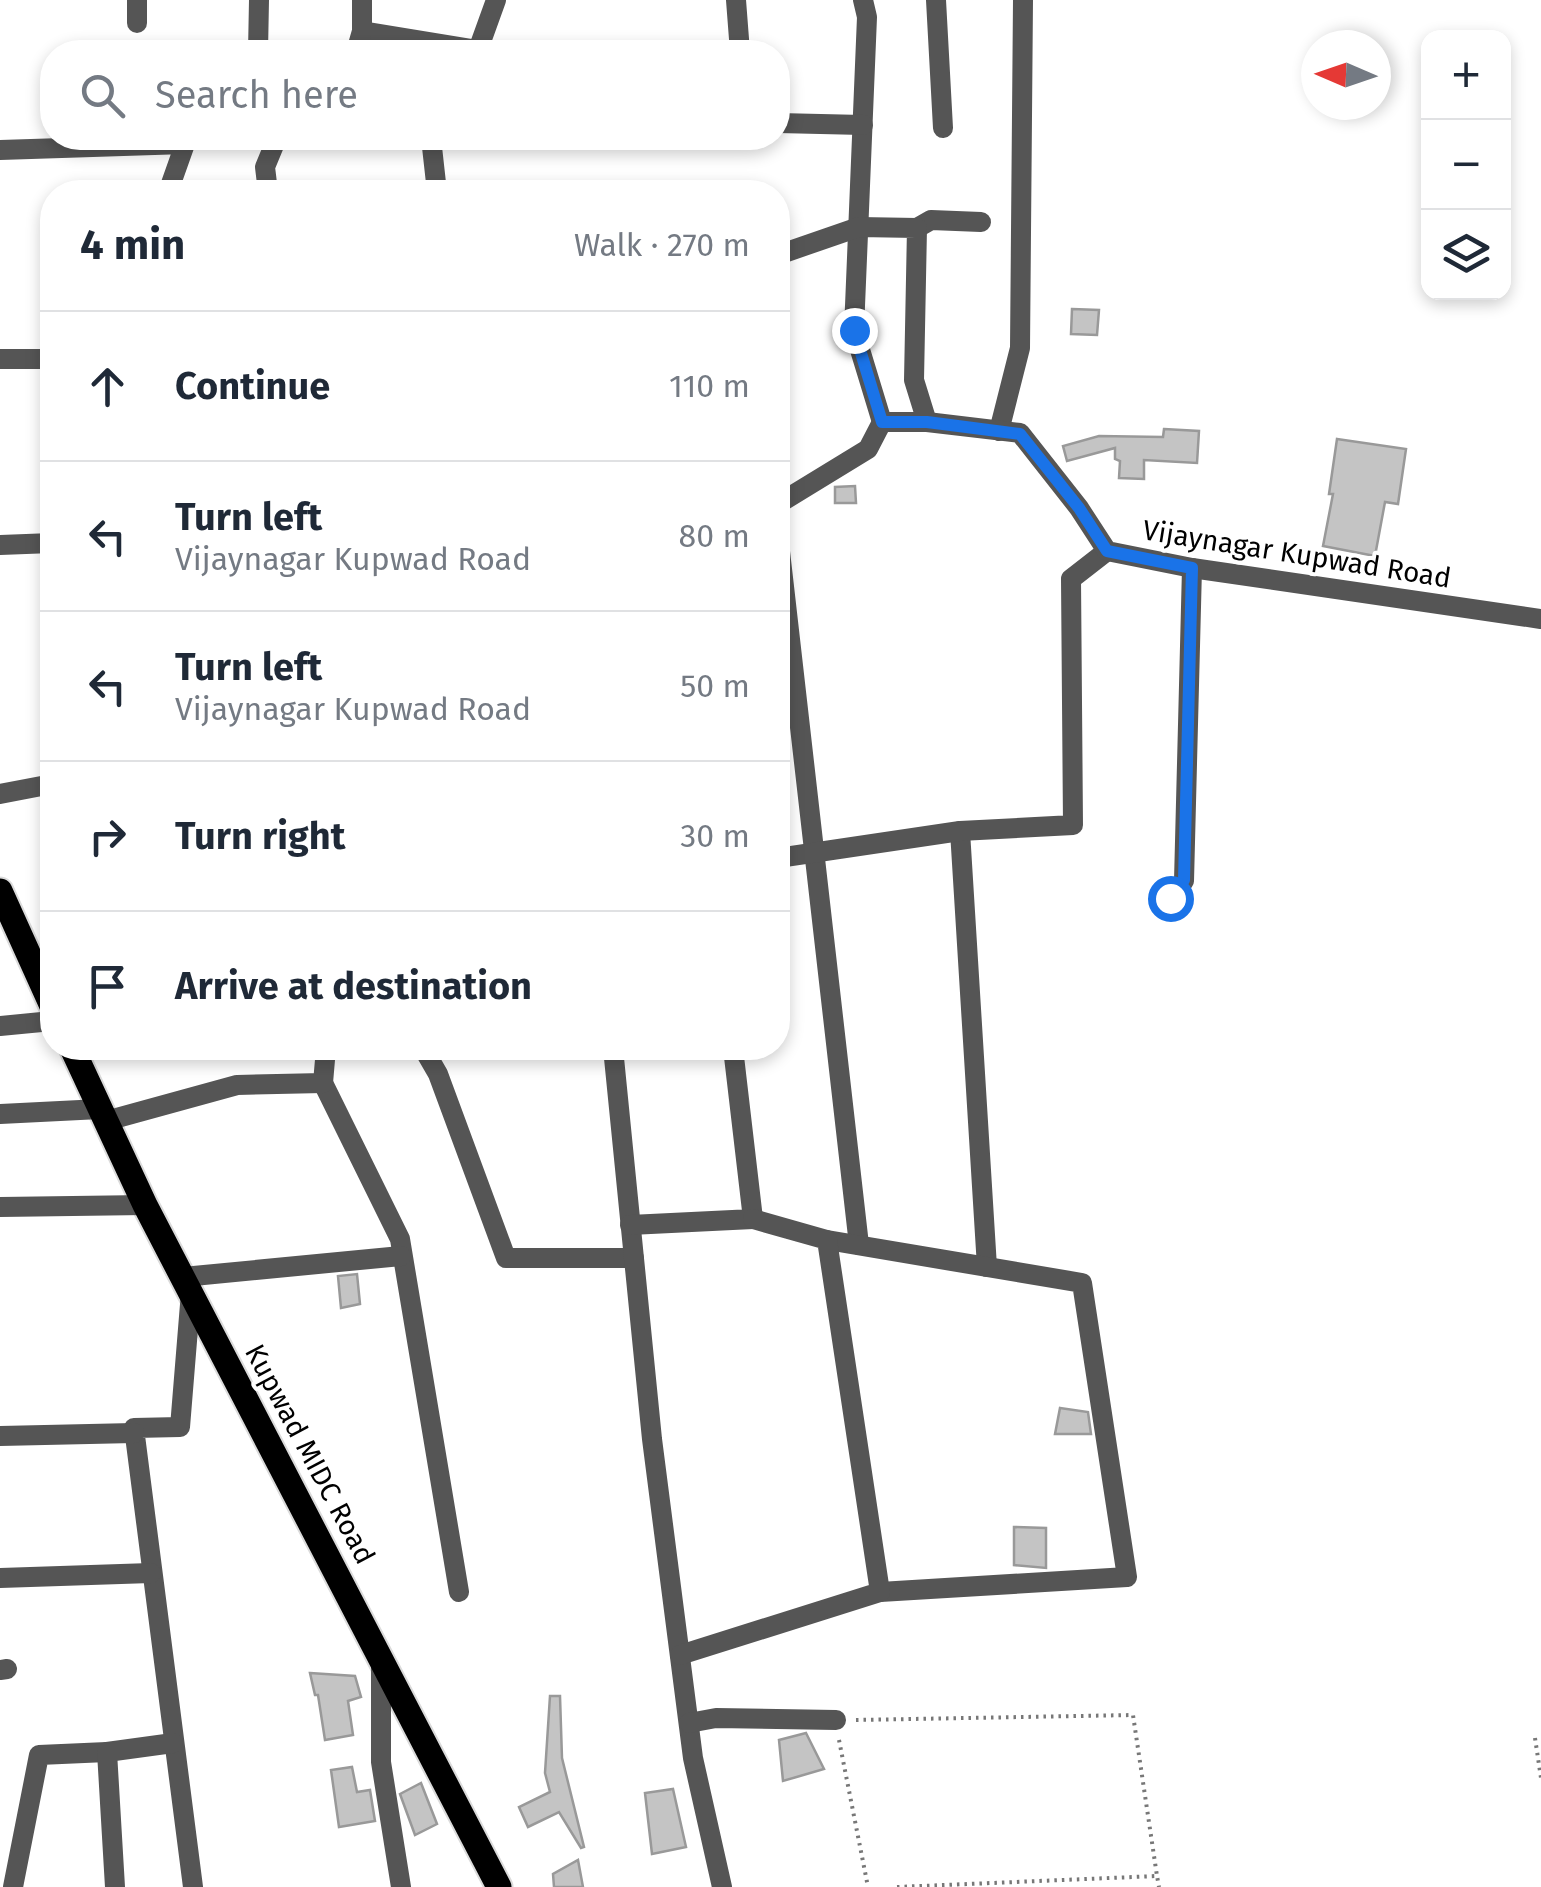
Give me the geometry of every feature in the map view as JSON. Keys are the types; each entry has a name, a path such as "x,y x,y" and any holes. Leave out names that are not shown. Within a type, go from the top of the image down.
{"main road":[{"path":"0,891 11,942 40,987"},
{"name":"Kupwad MIDC Road","path":"78,1060 145,1204 498,1887"}],"street":[{"path":"137,23 138,0"},
{"path":"258,40 259,0"},
{"path":"359,40 362,0"},
{"path":"482,40 496,0"},
{"path":"736,0 739,40"},
{"path":"790,497 868,449 882,422 854,330 867,18 863,0"},
{"path":"936,0 943,128"},
{"path":"999,431 1020,348 1023,0"},
{"path":"362,31 417,40"},
{"path":"790,123 864,125"},
{"path":"0,150 40,148"},
{"path":"172,180 184,150"},
{"path":"267,180 265,167 272,150"},
{"path":"432,150 435,180"},
{"path":"790,251 859,227 918,228 931,220 982,222"},
{"path":"918,228 914,380 927,422"},
{"path":"0,359 40,359"},
{"name":"Vijaynagar Kupwad Road","path":"882,422 927,422 1020,434 1079,508 1107,551 1192,568 1541,619"},
{"path":"0,545 40,544"},
{"path":"790,856 960,831 1073,825 1072,579 1107,551"},
{"path":"1170,898 1184,880 1192,568"},
{"path":"790,637 859,1245"},
{"path":"0,794 40,786"},
{"path":"960,831 987,1267"},
{"path":"0,1026 40,1022"},
{"path":"325,1060 322,1083 400,1239 459,1592"},
{"path":"430,1060 506,1258 634,1258"},
{"path":"614,1060 652,1439 693,1758 722,1887"},
{"path":"734,1060 753,1219"},
{"path":"0,1114 103,1115 237,1085 322,1083"},
{"path":"0,1207 145,1204"},
{"path":"630,1225 753,1219 826,1240 1082,1283 1126,1577 880,1592 680,1655"},
{"path":"826,1240 880,1592"},
{"path":"193,1887 134,1428 180,1427 187,1284 401,1256"},
{"path":"0,1436 134,1434"},
{"path":"0,1578 150,1573"},
{"path":"381,1656 381,1762 401,1887"},
{"path":"689,1724 716,1718 836,1720"},
{"path":"13,1887 39,1755 107,1752 173,1743"},
{"path":"107,1752 115,1887"}],"path":[{"path":"868,1887 836,1720 1133,1714 1160,1887"},
{"path":"1535,1738 1541,1778"},
{"path":"897,1887 1157,1876"}],"building":[{"path":"1072,309 1099,310 1097,335 1071,334"},
{"path":"1164,429 1199,431 1197,463 1144,460 1144,479 1119,478 1120,461 1115,459 1115,448 1067,461 1063,446 1099,436 1163,437"},
{"path":"1337,439 1406,449 1398,504 1385,502 1375,556 1323,546 1333,494 1329,494"},
{"path":"855,486 856,503 835,503 835,487"},
{"path":"357,1274 360,1304 341,1308 338,1276"},
{"path":"1060,1408 1088,1412 1091,1434 1055,1434"},
{"path":"1014,1527 1046,1528 1046,1568 1014,1565"},
{"path":"310,1673 355,1676 361,1697 348,1701 353,1735 325,1740 318,1695"},
{"path":"550,1696 560,1696 562,1758 584,1847 581,1848 559,1812 528,1827 519,1807 550,1792 545,1773"},
{"path":"806,1733 824,1769 783,1781 779,1740"},
{"path":"352,1767 357,1792 370,1790 375,1821 339,1827 331,1770"},
{"path":"421,1783 437,1824 415,1835 400,1794"},
{"path":"673,1789 686,1847 652,1854 645,1793"},
{"path":"578,1860 583,1887 554,1887 553,1874"}],"route":[{"path":"854,330 882,422 927,422 1020,434 1079,508 1107,551 1192,568 1184,880 1170,898"}]}
